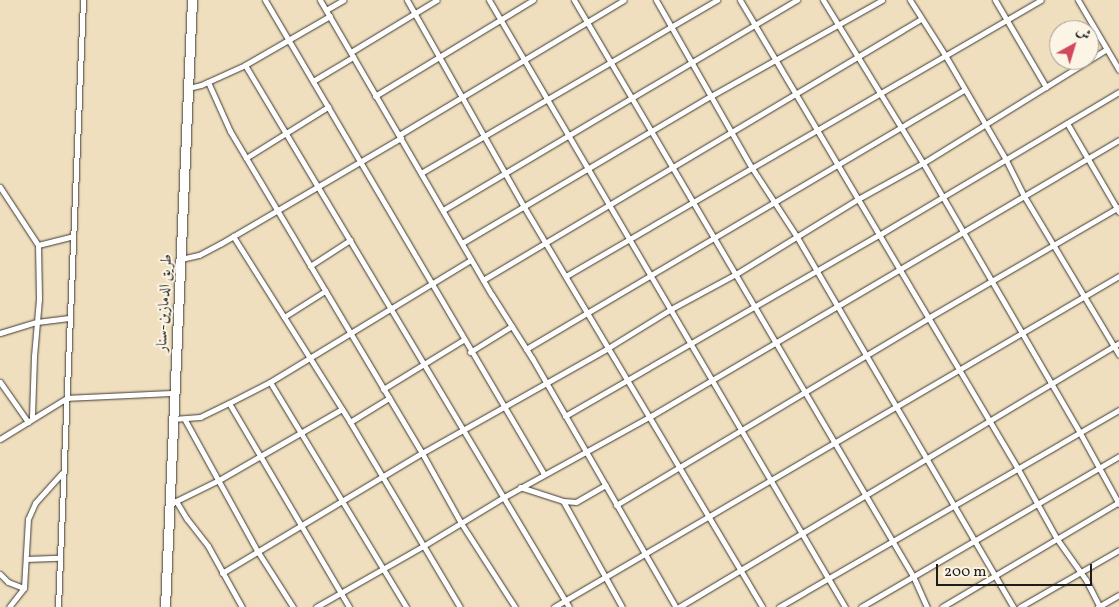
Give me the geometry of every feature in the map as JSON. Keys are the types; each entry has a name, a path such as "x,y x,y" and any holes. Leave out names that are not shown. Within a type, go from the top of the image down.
{"highway":[{"name":"طريق الدمازين-سنار","path":"165,607 173,503 173,420 192,0"}],"street":[{"path":"58,607 62,472 67,398 83,0"},
{"path":"265,0 470,352 544,474"},
{"path":"320,0 471,260 547,383 644,554 678,607 1117,345"},
{"path":"326,10 343,0"},
{"path":"407,0 524,207 627,381 651,416 762,607"},
{"path":"313,81 437,0"},
{"path":"488,0 845,607"},
{"path":"375,96 533,0"},
{"path":"574,0 914,576 927,607"},
{"path":"180,259 199,255 277,211 360,162 462,96 624,0"},
{"path":"656,0 752,168 797,237 1013,607"},
{"path":"421,173 716,0"},
{"path":"740,0 1018,469 1057,539 1080,571 1099,607 1119,595"},
{"path":"443,210 691,61 797,0"},
{"path":"823,0 923,163 1119,503 942,607"},
{"path":"462,244 712,96 882,0"},
{"path":"910,0 945,55 1006,160 1024,196 1084,296 1117,345 1119,355"},
{"path":"995,0 1046,86"},
{"path":"566,276 1041,0"},
{"path":"1078,0 1119,70"},
{"path":"188,88 208,82 245,65 330,16"},
{"path":"483,280 859,58 921,19"},
{"path":"222,573 422,453 608,348 671,309 736,274 858,199 923,163 1107,49"},
{"path":"245,65 569,607"},
{"path":"208,82 230,130 277,211 422,453 461,523 516,607"},
{"path":"526,349 964,90"},
{"path":"565,416 879,235 1119,92"},
{"path":"246,158 328,107"},
{"path":"616,505 865,355 1118,210 1067,123"},
{"path":"316,607 423,546 520,487 651,416 1119,140"},
{"path":"0,187 38,245 39,299 30,419"},
{"path":"38,245 73,236"},
{"path":"233,236 350,422 460,607"},
{"path":"310,266 350,240"},
{"path":"173,420 200,417 270,382 471,260"},
{"path":"554,607 1119,276"},
{"path":"284,317 325,291"},
{"path":"0,332 37,322 69,318"},
{"path":"470,352 512,326"},
{"path":"383,389 464,340"},
{"path":"0,382 30,419"},
{"path":"270,382 406,607"},
{"path":"0,439 67,398 174,394"},
{"path":"350,422 389,398"},
{"path":"229,403 349,607"},
{"path":"242,607 208,546 173,503 219,480 342,409"},
{"path":"779,607 1119,410"},
{"path":"185,420 258,552 293,607"},
{"path":"861,607 1119,456"},
{"path":"9,607 24,588 28,519 35,503 62,472"},
{"path":"520,487 563,501 576,502 605,485"},
{"path":"563,501 622,607"},
{"path":"1020,607 1119,550"},
{"path":"26,559 59,558"},
{"path":"0,574 8,582 24,588"}]}
